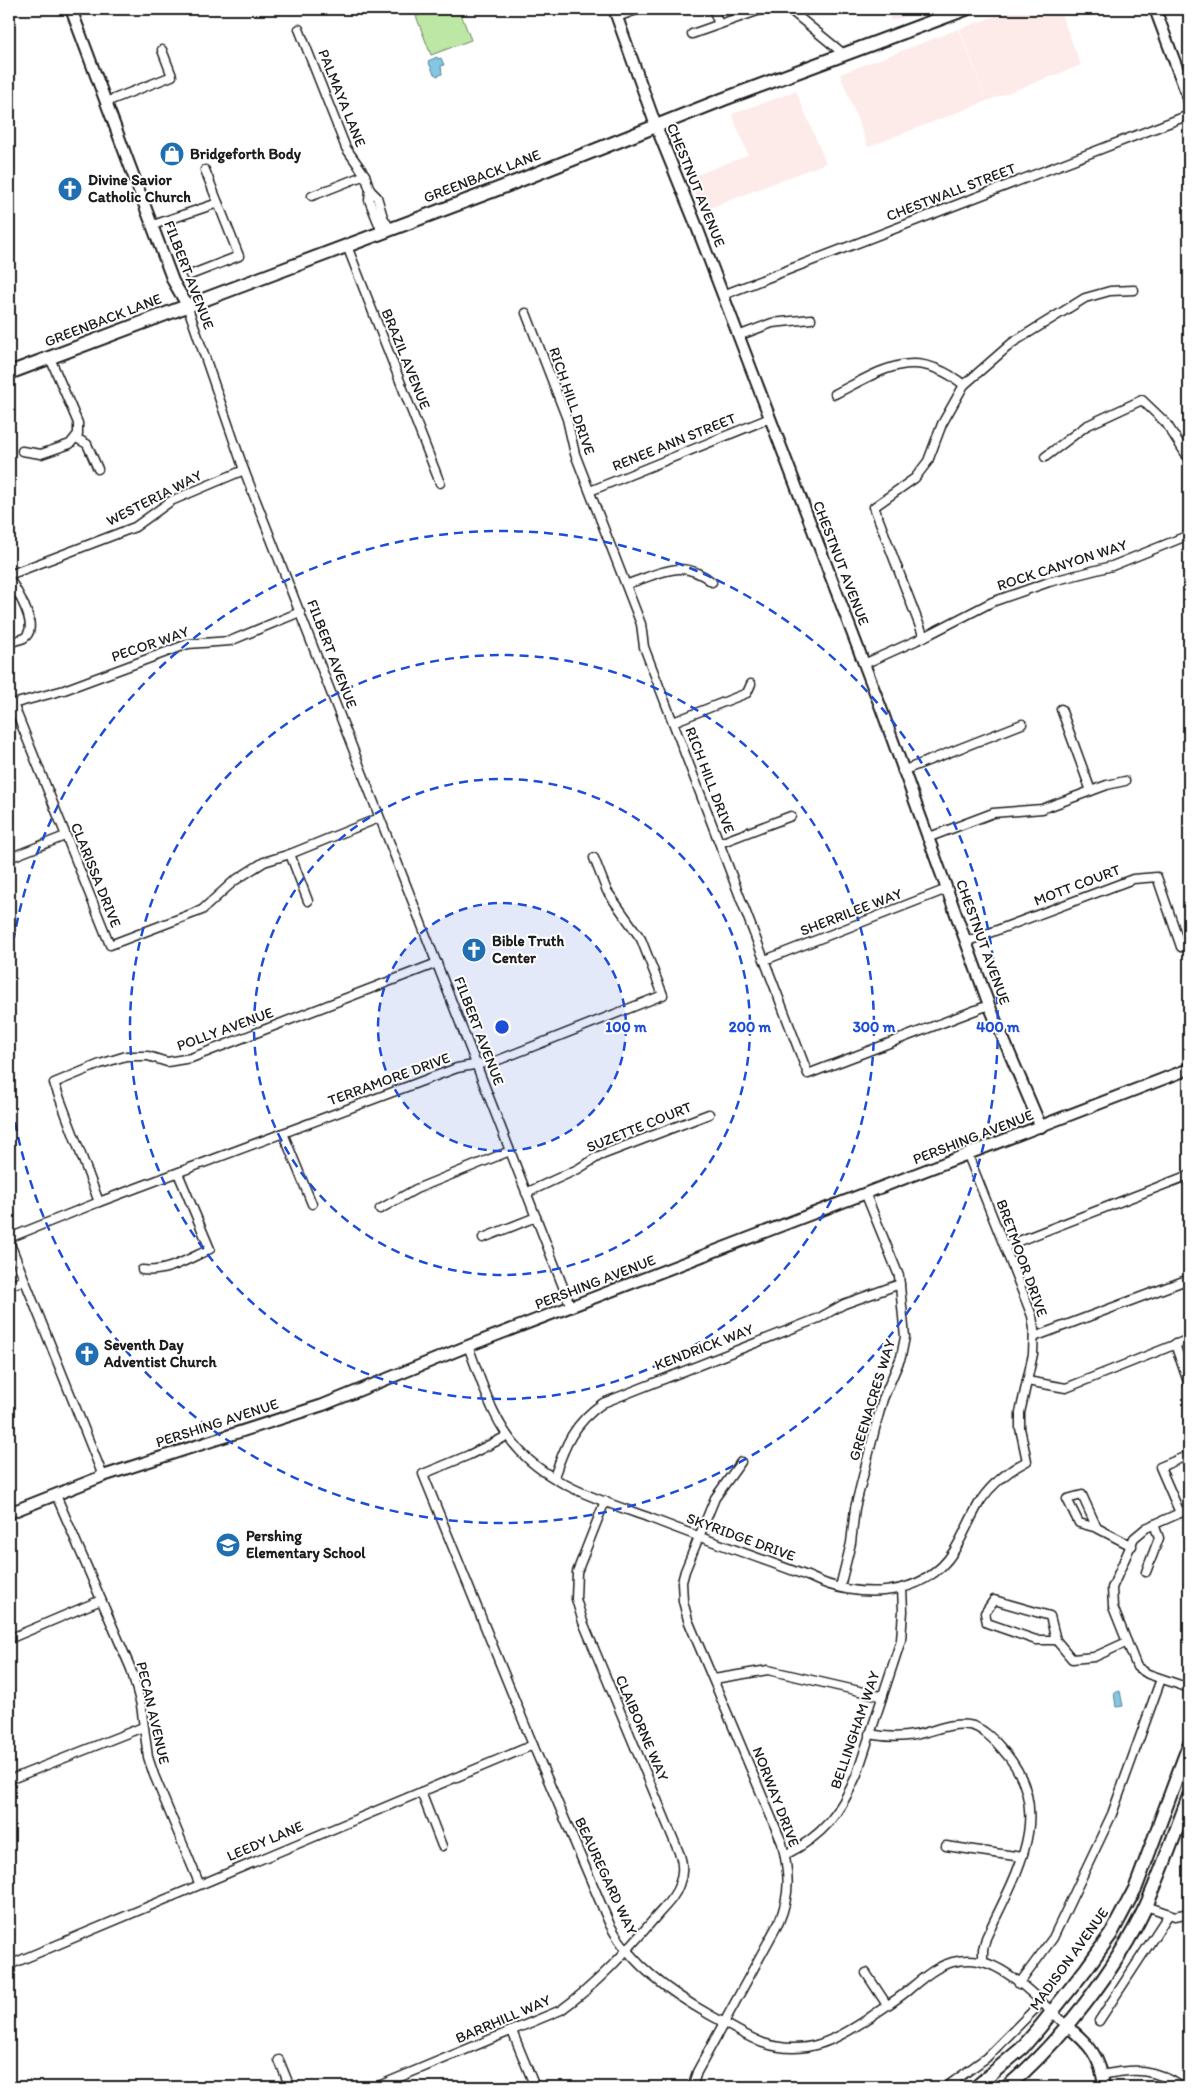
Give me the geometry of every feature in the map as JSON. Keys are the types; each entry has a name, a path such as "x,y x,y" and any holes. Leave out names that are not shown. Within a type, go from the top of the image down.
{"main road":[{"name":"GREENBACK LANE","path":"9,373 966,9"},
{"name":"MADISON AVENUE","path":"976,2087 1022,2048 1052,2013 1106,1941 1130,1901 1189,1745"},
{"path":"1006,2087 1067,2026 1116,1958 1146,1906 1189,1796"}],"street":[{"name":"FILBERT AVENUE","path":"71,9 154,225 173,280 186,305 244,470 437,963 475,1066 571,1307"},
{"path":"616,13 639,9"},
{"path":"713,9 719,24"},
{"path":"692,34 764,9"},
{"path":"789,9 845,55"},
{"path":"1155,9 1189,100"},
{"name":"CHESTNUT AVENUE","path":"616,13 656,126 723,295 864,664 927,838 968,941 989,1004 1041,1127"},
{"name":"PALMAYA LANE","path":"299,29 346,148 365,175 370,190 377,197 386,230"},
{"path":"106,102 172,76 162,50"},
{"name":"CHESTWALL STREET","path":"723,295 1189,115"},
{"path":"190,275 239,256 205,170"},
{"path":"312,196 365,175"},
{"path":"154,225 218,203"},
{"name":"BRAZIL AVENUE","path":"347,246 440,483"},
{"path":"924,637 874,507 908,485 924,468 942,424 964,385 1012,343 1069,306 1085,298 1126,289 1134,290"},
{"name":"RICH HILL DRIVE","path":"526,313 567,419 575,454 627,584 641,624 644,647 808,1074 989,1004"},
{"path":"738,336 772,323 811,319"},
{"path":"22,451 41,454 70,444 79,432 78,422 50,358"},
{"path":"835,394 874,372 904,364 931,367 953,376 964,385"},
{"path":"1045,457 1086,426 1142,400 1166,423 1189,459"},
{"name":"RENEE ANN STREET","path":"590,491 770,418"},
{"path":"76,438 86,442 98,469"},
{"name":"WESTERIA WAY","path":"9,576 135,527 171,501 244,470"},
{"name":"ROCK CANYON WAY","path":"864,664 924,637 992,602 1050,582 1112,566 1189,535"},
{"path":"627,584 681,568 695,570 712,582"},
{"path":"9,576 29,617 29,630 25,637 9,643"},
{"name":"PECOR WAY","path":"11,704 64,690 188,644 230,641 300,612"},
{"path":"673,722 747,693 752,684"},
{"name":"CLARISSA DRIVE","path":"11,704 65,836 87,884 110,945 202,910 234,881 264,862 290,854 379,818"},
{"path":"1061,709 1091,791"},
{"path":"902,771 1022,724"},
{"path":"927,838 993,813 1034,811 1125,781"},
{"path":"720,843 791,816"},
{"path":"9,858 65,836"},
{"path":"290,854 308,901"},
{"name":"TERRAMORE DRIVE","path":"9,1239 99,1202 457,1068 496,1061 663,995 641,939 607,891 594,858"},
{"name":"MOTT COURT","path":"968,941 1133,879 1157,877 1181,947"},
{"name":"SHERRILEE WAY","path":"765,960 947,889"},
{"name":"POLLY AVENUE","path":"99,1202 54,1084 100,1064 126,1056 148,1056 168,1062 191,1058 437,963"},
{"name":"PERSHING AVENUE","path":"9,1513 103,1476 322,1405 468,1346 1189,1070"},
{"name":"SUZETTE COURT","path":"526,1192 578,1169 599,1156 709,1114"},
{"path":"283,1133 312,1204"},
{"path":"380,1209 416,1189 510,1151"},
{"name":"BRETMOOR DRIVE","path":"968,1155 1030,1309 1034,1337 1034,1354 1020,1414 1020,1428 1027,1461"},
{"path":"142,1270 155,1272 171,1267 210,1249 178,1174"},
{"path":"1006,1246 1189,1175"},
{"name":"GREENACRES WAY","path":"840,1586 851,1543 855,1508 876,1421 901,1357 905,1338 897,1270 866,1194"},
{"path":"483,1238 536,1217"},
{"path":"9,1239 103,1476"},
{"path":"1034,1337 1189,1279"},
{"path":"9,1286 24,1280"},
{"name":"KENDRICK WAY","path":"554,1477 569,1438 592,1410 602,1402 819,1318 844,1304 900,1284"},
{"path":"1027,1381 1066,1388 1189,1339"},
{"path":"1175,1344 1189,1385"},
{"name":"SKYRIDGE DRIVE","path":"468,1346 493,1409 507,1436 541,1470 605,1502 810,1576 826,1584 875,1592 902,1588 923,1581 941,1568 954,1552 982,1499 1004,1476 1027,1461"},
{"name":"BEAUREGARD WAY","path":"507,1436 469,1455 423,1474 533,1745 610,1925 627,1952 672,1992 724,2023 770,2045 790,2048 811,2047 837,2038 887,2005 928,1972 962,1960 983,1962 1002,1969 1067,2026"},
{"path":"1180,1513 1160,1466 1189,1455"},
{"name":"NORWAY DRIVE","path":"692,2087 697,2072 779,1922 784,1909 788,1874 782,1843 688,1620 683,1601 682,1582 698,1536 715,1498 741,1462"},
{"name":"PECAN AVENUE","path":"56,1495 131,1669 141,1705 148,1757 199,1884"},
{"path":"1097,1528 1082,1495 1067,1499 1079,1523 1097,1528 1132,1546"},
{"name":"CLAIBORNE WAY","path":"605,1502 578,1572 576,1599 583,1622 682,1860 682,1873 677,1891 627,1952"},
{"path":"1189,1509 1146,1528 1134,1538 1112,1588 1114,1607 1137,1667 1161,1679 1189,1688"},
{"path":"1146,1572 1159,1538 1154,1524"},
{"name":"BELLINGHAM WAY","path":"785,1855 806,1844 821,1832 840,1809 857,1774 881,1696 901,1640 902,1588"},
{"path":"9,1639 101,1600"},
{"path":"1056,1640 1036,1640 987,1623 985,1613 994,1600 1050,1616 1056,1640 1072,1659 1094,1657 1127,1642"},
{"path":"714,1679 768,1670 881,1696"},
{"path":"1019,1984 1052,1938 1112,1814 1161,1679"},
{"path":"869,1734 890,1738 915,1735 947,1725 968,1724 978,1726 1006,1752 1028,1793 1028,1833 1022,1857 1010,1891 986,1938 983,1949 983,1962"},
{"path":"9,1780 143,1727"},
{"name":"LEEDY LANE","path":"9,1964 533,1745"},
{"path":"421,1792 442,1846"},
{"path":"946,1846 1022,1857"},
{"path":"1146,1906 1176,1916 1189,1913"},
{"path":"1099,2021 1169,1914"},
{"name":"BARRHILL WAY","path":"376,2087 561,2010 627,1952"},
{"path":"866,1973 887,2005"},
{"path":"946,2087 986,2058 1040,2003"},
{"path":"1067,2026 1090,2046 1098,2059 1104,2087"},
{"path":"512,2032 535,2087"},
{"path":"279,2060 290,2087"},
{"path":"1102,2074 1121,2071 1153,2072 1167,2077 1182,2087"}],"shaded area":[{"path":"886,9 922,9 891,21"},
{"path":"1015,9 1059,9 1081,65 987,101 960,29"},
{"path":"959,29 987,101 868,147 840,74"},
{"path":"796,91 826,163 702,211 689,178 748,155 732,114"}],"green space":[{"path":"436,9 459,9 471,40 431,55 416,16"}],"water":[{"path":"437,57 438,59 441,58 444,65 441,66 442,74 438,76 434,74 428,61"},
{"path":"1120,1691 1123,1706 1116,1707 1114,1693"}],"place":[{"name":"Bridgeforth Body","path":"172,154"},
{"name":"Divine Savior Catholic Church","path":"70,189"},
{"name":"Bible Truth Center","path":"474,950"},
{"name":"Seventh Day Adventist Church","path":"87,1354"},
{"name":"Pershing Elementary School","path":"228,1545"}]}
